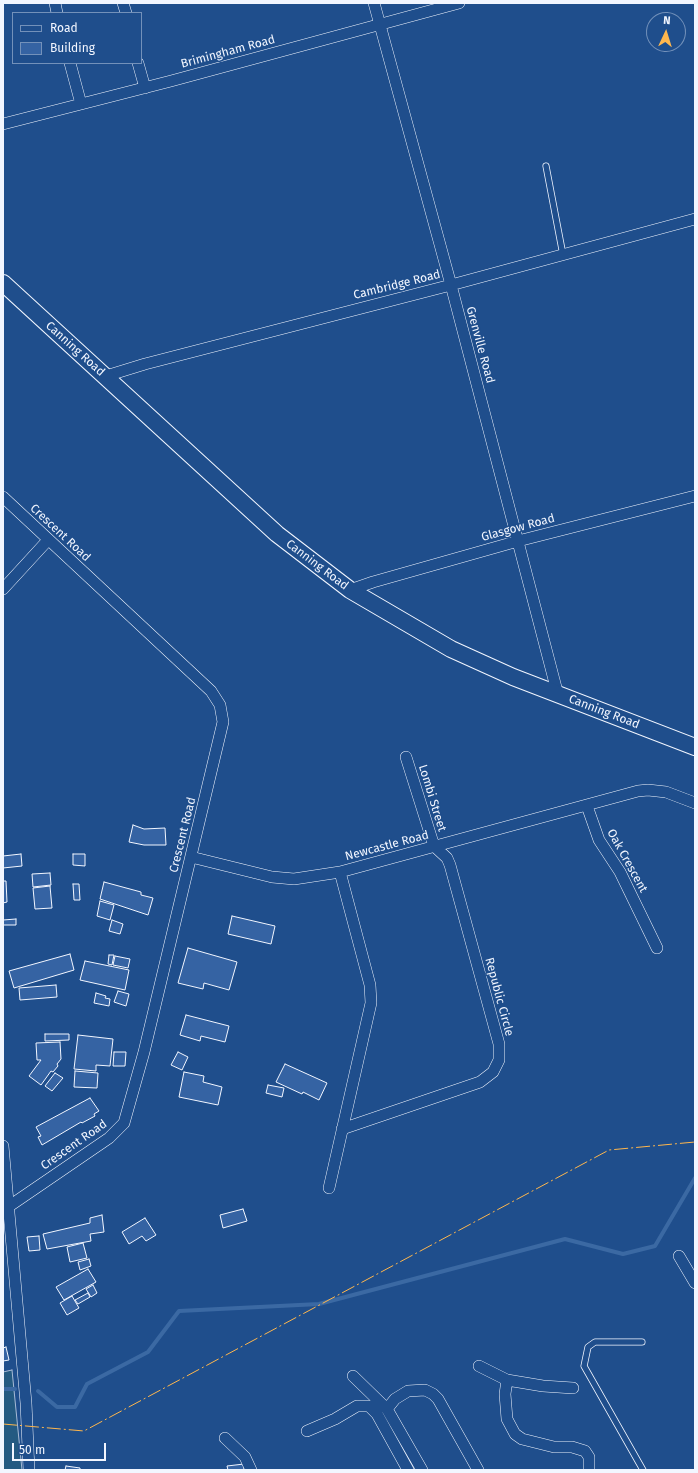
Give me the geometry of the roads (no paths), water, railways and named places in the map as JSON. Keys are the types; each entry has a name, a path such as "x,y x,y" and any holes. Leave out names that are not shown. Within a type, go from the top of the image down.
{"main road":[{"name":"Canning Road","path":"3,283 277,534 350,590 452,649 558,695 695,747"}],"street":[{"name":"Grenville Road","path":"374,3 451,285 558,695"},
{"name":"Brimingham Road","path":"3,124 145,88 459,3"},
{"path":"70,64 81,104"},
{"path":"138,64 145,88"},
{"name":"Cambridge Road","path":"106,376 145,364 451,285 695,219"},
{"name":"Glasgow Road","path":"350,590 373,582 518,542 695,496"},
{"name":"Crescent Road","path":"3,497 211,691 220,705 222,713 222,731 132,1098 124,1122 109,1138 8,1207"},
{"path":"3,589 48,540"},
{"name":"Lombi Street","path":"406,757 434,846"},
{"name":"Newcastle Road","path":"191,857 284,879 340,872 587,806 629,793 648,790 666,792 695,803"},
{"name":"Oak Crescent","path":"587,806 599,840 620,872 657,948"},
{"name":"Republic Circle","path":"342,1129 480,1082 493,1072 498,1060 499,1044 450,865 447,858 434,846"},
{"path":"329,1188 369,1011 371,994 340,872"},
{"path":"3,1146 26,1403 29,1470"},
{"path":"679,1256 695,1283"},
{"path":"479,1366 508,1380 573,1388"},
{"path":"353,1376 387,1409 422,1470"},
{"path":"508,1380 506,1408 507,1419 515,1434 529,1442 554,1447 572,1447 585,1451 589,1456 589,1470"},
{"path":"387,1409 395,1399 408,1391 426,1390 433,1394 438,1399 478,1470"},
{"path":"307,1431 335,1419 357,1406 369,1406 377,1414 408,1470"},
{"path":"225,1438 245,1457 251,1470"}],"lane":[{"path":"546,166 563,255"},
{"path":"642,1342 595,1342 588,1348 584,1366 643,1470"}],"waterway":[{"path":"38,1391 57,1407 75,1407 87,1384 148,1352 179,1311 319,1304 565,1239 623,1254 655,1246 695,1178"},
{"path":"3,1389 15,1389"}]}
